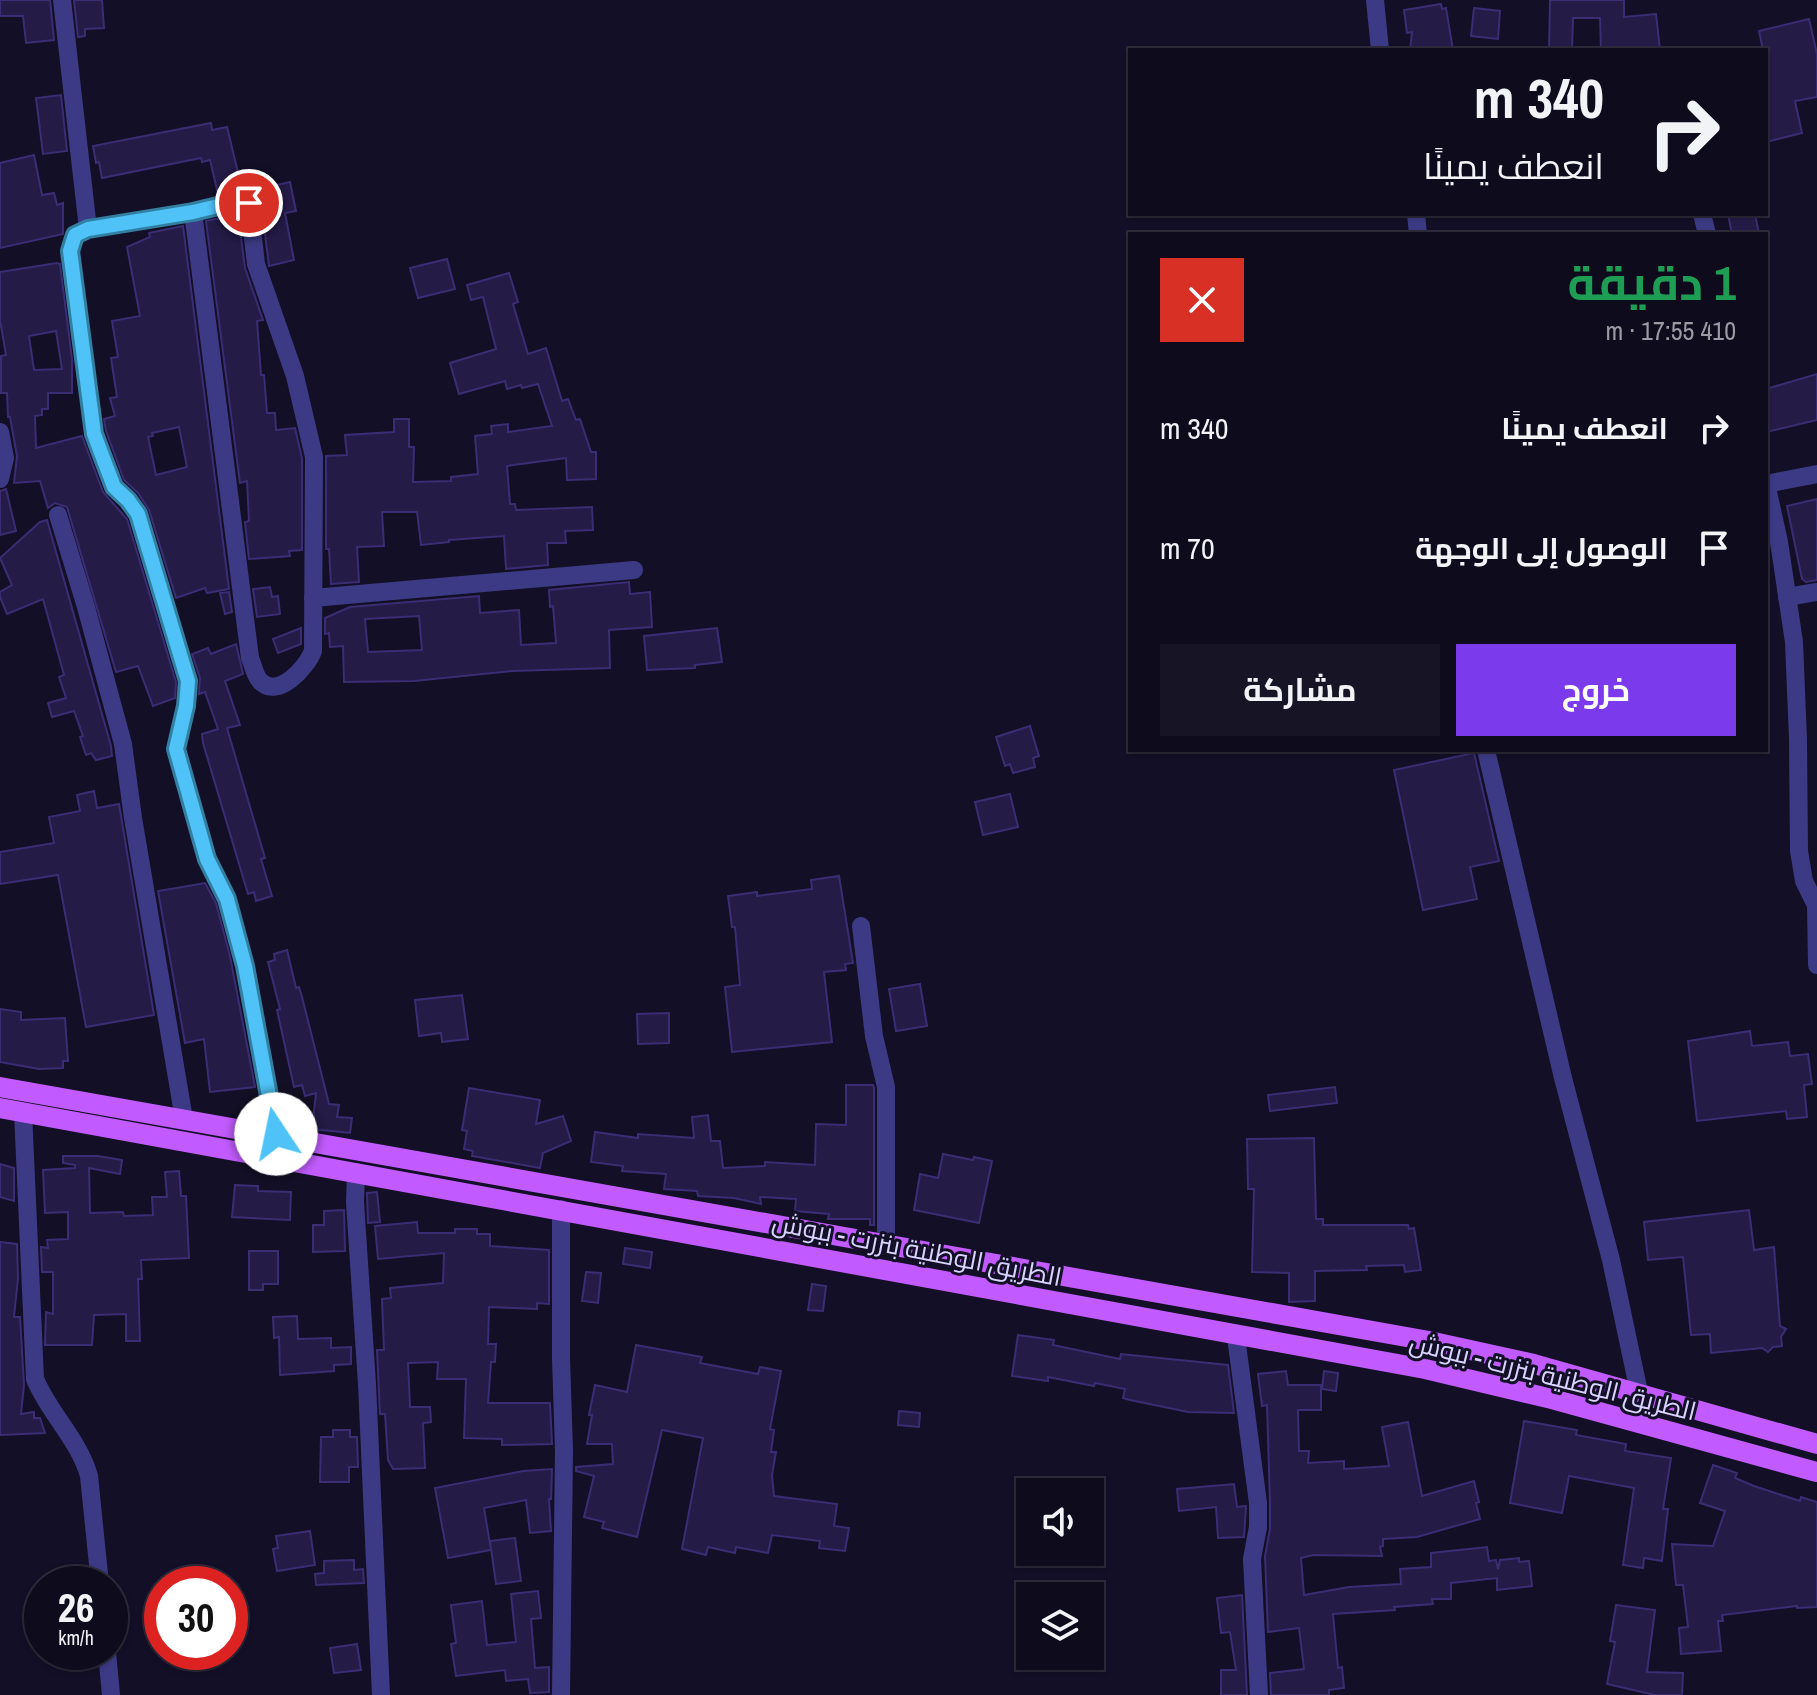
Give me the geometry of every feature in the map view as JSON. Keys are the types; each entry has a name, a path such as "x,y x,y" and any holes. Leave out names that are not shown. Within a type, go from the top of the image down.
{"main road":[{"name":"الطريق الوطنية بنزرت - ببوش","path":"0,1087 1429,1341 1534,1364 1817,1444"},
{"name":"الطريق الوطنية بنزرت - ببوش","path":"0,1108 561,1209 1236,1337 1425,1369 1552,1399 1817,1472"}],"street":[{"path":"62,0 88,229"},
{"path":"1375,0 1380,48"},
{"path":"193,212 250,658 258,680 264,685 277,686 288,682 308,664 313,651 314,457 295,376 256,264 249,203 239,201 193,212 88,229 75,235 70,251 94,434 114,487 138,514 188,681 176,749 207,859 227,899 245,966 276,1134"},
{"path":"0,432 5,458 0,479"},
{"path":"1768,483 1817,474"},
{"path":"1768,494 1794,642 1799,851 1804,881 1816,905 1817,965"},
{"path":"58,515 123,744 184,1119"},
{"path":"313,598 634,570"},
{"path":"1787,597 1817,592"},
{"path":"1486,752 1563,1078 1611,1260 1639,1392"},
{"path":"861,926 874,1036 886,1087 886,1244"},
{"path":"23,1112 35,1379 84,1459 89,1476 98,1566"},
{"path":"356,1172 355,1202 381,1695"},
{"path":"561,1209 564,1451 561,1695"},
{"path":"1236,1337 1258,1503 1258,1527 1252,1559 1259,1695"},
{"path":"109,1670 111,1695"}],"building":[{"path":"0,0 50,0 54,40 26,43 23,16 0,16"},
{"path":"74,0 102,0 104,28 85,29 85,36 78,37"},
{"path":"1550,0 1624,0 1624,17 1656,14 1660,48 1601,48 1600,18 1573,18 1572,48 1549,48"},
{"path":"1441,4 1442,9 1446,8 1453,48 1410,48 1412,32 1407,33 1404,10"},
{"path":"1474,8 1500,11 1498,39 1471,36"},
{"path":"1809,19 1817,54 1817,97 1795,101 1802,133 1768,142 1768,48 1763,48 1759,31"},
{"path":"61,95 67,151 43,154 36,98"},
{"path":"211,123 212,130 227,127 242,189 218,194 210,160 202,162 201,158 102,178 93,146"},
{"path":"34,155 42,195 54,193 57,205 63,203 63,234 0,248 0,163"},
{"path":"290,182 296,211 285,213 294,260 269,266 261,202 257,194 250,191"},
{"path":"238,214 245,268 263,320 257,321 267,413 275,413 276,430 295,428 302,458 302,550 289,551 290,556 249,559 245,522 249,521 247,481 240,483 206,221"},
{"path":"1728,216 1755,216 1759,232 1732,232"},
{"path":"183,226 229,589 207,593 205,588 176,598 149,510 138,493 124,480 104,419 115,416 110,398 117,397 111,358 118,357 112,321 140,316 127,247 150,237 149,233","holes":["179,427 187,467 156,475 148,437 153,436 152,433"]},
{"path":"447,259 455,289 418,298 410,268"},
{"path":"60,264 72,359 72,393 48,393 48,409 42,409 42,415 35,416 36,448 82,436 103,492 127,519 176,682 175,698 153,706 138,666 116,672 67,507 55,503 48,508 40,481 14,483 17,456 8,417 7,393 1,393 1,356 6,355 0,320 0,272","holes":["56,331 62,369 34,370 29,336"]},
{"path":"509,273 518,302 513,304 528,354 546,348 562,401 568,399 576,420 580,419 591,452 596,452 596,479 567,480 566,458 507,466 510,504 515,504 516,510 592,507 593,530 565,531 566,543 547,543 548,565 506,569 504,536 421,545 417,512 382,512 384,546 357,547 359,582 331,584 329,549 326,549 326,456 347,455 345,435 394,432 394,419 409,419 409,447 414,447 413,482 451,481 451,477 478,474 475,436 492,434 491,426 508,424 508,432 552,426 538,384 507,389 505,381 459,394 450,363 496,349 483,297 471,300 467,285"},
{"path":"1817,374 1817,420 1768,432 1768,388"},
{"path":"6,489 16,531 0,535 0,491"},
{"path":"1817,499 1817,580 1806,582 1802,579 1787,506"},
{"path":"47,520 111,746 112,756 96,760 91,753 86,755 74,711 52,717 48,703 66,698 59,677 64,675 43,599 7,614 0,597 0,592 12,585 0,558 40,522"},
{"path":"629,582 630,594 650,592 652,627 609,630 610,668 512,671 414,681 344,682 343,646 330,647 329,633 325,634 325,618 350,607 479,596 480,613 519,610 521,645 556,643 549,590","holes":["419,616 422,650 368,652 365,619"]},
{"path":"270,587 272,597 278,596 280,614 257,617 253,589"},
{"path":"229,592 232,612 225,614 220,593"},
{"path":"301,628 301,644 278,653 273,639"},
{"path":"717,628 722,662 695,665 695,668 647,670 644,636"},
{"path":"236,644 243,674 225,681 240,725 227,728 265,858 261,859 272,896 256,901 254,892 248,894 203,743 202,734 218,729 205,692 199,694 200,678 192,654 208,648 211,654"},
{"path":"1030,726 1039,756 1033,758 1035,767 1013,773 1010,764 1005,766 996,737"},
{"path":"1474,753 1499,861 1470,867 1477,899 1423,910 1394,770"},
{"path":"94,791 97,808 119,804 154,1015 86,1027 58,875 0,884 0,852 54,843 49,817 80,811 77,795"},
{"path":"1010,794 1018,827 983,835 975,802"},
{"path":"839,876 853,963 845,964 846,970 824,972 832,1042 732,1052 725,987 740,985 735,927 732,927 728,896 757,892 757,896 812,889 811,880"},
{"path":"205,883 216,903 230,956 255,1087 210,1092 204,1039 185,1043 158,891"},
{"path":"287,950 329,1104 339,1105 337,1117 352,1118 350,1133 312,1129 316,1093 305,1096 302,1085 294,1087 268,962 275,960 274,954"},
{"path":"920,984 927,1026 896,1031 889,989"},
{"path":"462,995 468,1039 442,1042 441,1033 419,1036 415,1000"},
{"path":"0,1009 21,1012 21,1020 65,1018 68,1061 63,1061 63,1068 39,1069 0,1062"},
{"path":"669,1013 669,1043 638,1044 637,1014"},
{"path":"1750,1031 1752,1046 1788,1042 1790,1056 1808,1054 1812,1084 1804,1085 1807,1117 1787,1119 1786,1111 1697,1121 1688,1041"},
{"path":"846,1085 873,1085 874,1088 874,1225 870,1225 870,1219 828,1219 829,1214 795,1211 796,1199 760,1197 761,1204 734,1198 698,1196 697,1191 664,1189 666,1174 622,1171 623,1166 591,1162 595,1132 638,1138 638,1134 694,1138 692,1117 708,1115 711,1141 720,1141 723,1168 765,1166 765,1162 815,1165 816,1124 846,1125"},
{"path":"1335,1087 1337,1103 1270,1111 1268,1095"},
{"path":"469,1088 540,1100 536,1124 563,1116 571,1141 543,1153 540,1168 472,1156 473,1151 464,1149 467,1131 462,1130"},
{"path":"1314,1138 1316,1219 1323,1219 1323,1225 1408,1225 1409,1229 1414,1228 1421,1270 1405,1272 1404,1265 1366,1266 1367,1270 1315,1271 1315,1301 1289,1302 1289,1273 1252,1272 1254,1189 1248,1189 1247,1139"},
{"path":"943,1154 992,1161 979,1223 914,1210 920,1174 938,1178"},
{"path":"63,1156 122,1160 120,1174 89,1168 90,1213 153,1215 152,1197 167,1197 165,1172 179,1171 181,1196 186,1196 189,1258 141,1260 142,1279 138,1279 140,1341 126,1341 126,1314 94,1315 92,1345 45,1345 46,1312 53,1314 53,1272 42,1272 41,1247 48,1248 47,1240 68,1239 68,1212 45,1213 43,1170 75,1168 75,1165 63,1163"},
{"path":"0,1164 14,1168 14,1201 0,1197"},
{"path":"235,1185 258,1186 258,1191 291,1192 290,1220 232,1217"},
{"path":"377,1192 380,1222 368,1223 367,1193"},
{"path":"344,1210 345,1251 313,1252 313,1225 324,1225 324,1211"},
{"path":"1749,1210 1754,1250 1774,1247 1780,1326 1786,1329 1781,1337 1782,1346 1773,1347 1768,1352 1762,1348 1711,1353 1710,1334 1691,1335 1683,1257 1648,1260 1644,1222"},
{"path":"417,1222 418,1233 455,1233 455,1229 477,1229 477,1234 490,1234 490,1246 549,1250 549,1304 537,1303 537,1309 489,1307 488,1344 496,1344 495,1362 491,1362 488,1403 550,1403 552,1444 502,1445 502,1439 464,1438 466,1379 437,1379 438,1362 408,1363 410,1407 430,1407 431,1422 423,1423 425,1468 393,1469 388,1460 385,1414 380,1414 377,1350 384,1350 382,1299 391,1298 390,1288 443,1283 444,1253 378,1259 375,1226"},
{"path":"0,1242 17,1244 14,1317 20,1317 24,1385 21,1414 34,1412 34,1418 40,1418 45,1433 0,1435"},
{"path":"625,1248 652,1252 650,1268 623,1264"},
{"path":"249,1251 278,1251 278,1284 263,1284 263,1290 249,1290"},
{"path":"586,1272 601,1273 598,1303 582,1301"},
{"path":"812,1284 826,1286 823,1311 808,1310"},
{"path":"297,1316 298,1339 331,1338 331,1348 351,1347 351,1364 334,1365 334,1371 280,1375 279,1337 274,1338 273,1317"},
{"path":"1018,1335 1054,1340 1053,1345 1120,1359 1121,1354 1228,1365 1234,1413 1188,1412 1130,1400 1123,1398 1125,1389 1095,1383 1094,1386 1048,1377 1048,1381 1012,1376"},
{"path":"636,1345 702,1357 700,1363 758,1374 760,1367 781,1371 770,1429 774,1430 771,1452 776,1452 772,1475 774,1496 837,1504 834,1526 849,1528 845,1551 819,1548 820,1541 772,1535 768,1553 736,1547 735,1553 708,1547 706,1555 682,1549 703,1438 662,1430 637,1537 602,1528 604,1522 584,1517 594,1476 576,1471 576,1467 613,1464 612,1444 587,1444 595,1385 627,1392"},
{"path":"1286,1371 1288,1385 1321,1385 1321,1410 1298,1410 1299,1451 1309,1451 1308,1463 1344,1461 1344,1469 1389,1466 1382,1427 1408,1422 1422,1496 1474,1481 1479,1502 1476,1503 1480,1519 1417,1537 1383,1539 1383,1546 1380,1547 1382,1556 1313,1555 1301,1558 1304,1595 1349,1587 1401,1584 1400,1569 1431,1567 1431,1553 1487,1547 1489,1561 1496,1560 1498,1569 1500,1560 1519,1558 1519,1562 1529,1561 1532,1586 1497,1590 1497,1578 1451,1583 1451,1599 1432,1599 1433,1604 1333,1614 1338,1668 1342,1667 1344,1688 1329,1690 1329,1695 1271,1695 1270,1673 1304,1669 1299,1628 1268,1632 1265,1556 1270,1529 1267,1405 1262,1406 1258,1374"},
{"path":"1324,1371 1338,1373 1336,1391 1322,1389"},
{"path":"899,1411 920,1413 919,1427 898,1425"},
{"path":"1524,1421 1577,1430 1576,1435 1626,1444 1625,1451 1671,1458 1663,1509 1668,1509 1662,1561 1644,1558 1643,1568 1623,1565 1634,1488 1569,1476 1562,1513 1510,1503"},
{"path":"333,1430 350,1430 350,1437 357,1437 358,1467 349,1467 349,1482 320,1482 321,1437 333,1437"},
{"path":"1713,1465 1737,1473 1735,1478 1754,1486 1800,1501 1801,1497 1817,1502 1817,1607 1797,1606 1722,1615 1723,1621 1718,1621 1721,1651 1681,1654 1679,1628 1688,1627 1683,1585 1676,1585 1672,1544 1713,1546 1725,1511 1700,1503"},
{"path":"552,1469 549,1499 551,1531 530,1533 526,1500 484,1508 491,1550 448,1558 435,1488 523,1471"},
{"path":"1234,1484 1237,1507 1246,1506 1244,1537 1218,1538 1216,1507 1179,1511 1177,1489"},
{"path":"310,1531 315,1565 277,1571 273,1549 278,1548 276,1536"},
{"path":"515,1538 521,1581 496,1584 490,1541"},
{"path":"354,1560 354,1570 363,1569 364,1583 316,1585 315,1574 324,1573 324,1561"},
{"path":"538,1591 541,1618 531,1619 535,1668 549,1667 549,1692 530,1693 528,1679 506,1681 505,1670 456,1676 451,1644 456,1643 451,1605 482,1601 487,1645 516,1642 511,1594"},
{"path":"1242,1595 1247,1695 1221,1695 1221,1670 1236,1670 1230,1632 1221,1633 1217,1598"},
{"path":"1616,1605 1655,1610 1647,1672 1683,1673 1682,1695 1655,1695 1607,1684 1615,1642 1610,1641"},
{"path":"357,1644 361,1670 334,1673 330,1648"}],"route":[{"path":"249,203 239,201 193,212 88,229 75,235 70,251 94,434 114,487 138,514 188,681 176,749 207,859 227,899 245,966 276,1134"}]}
